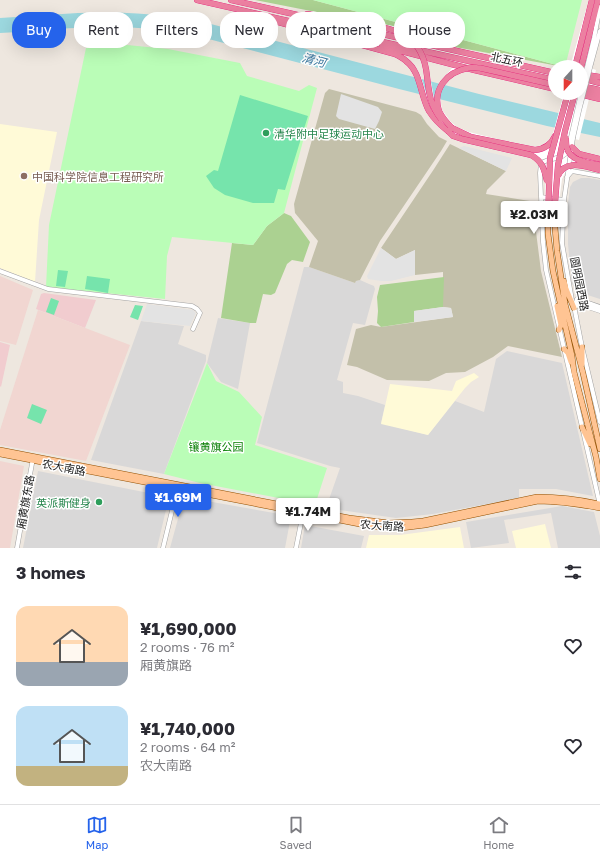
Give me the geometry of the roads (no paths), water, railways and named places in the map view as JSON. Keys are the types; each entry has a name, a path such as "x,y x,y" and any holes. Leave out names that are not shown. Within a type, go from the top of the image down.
{"highway":[{"name":"北五环","path":"197,0 286,20"},
{"name":"北五环","path":"232,0 548,71"},
{"path":"232,0 396,30 406,35 418,47 425,64 429,93 434,110 440,119 452,128 471,137 535,150 542,150 549,146 558,130"},
{"path":"581,60 592,0"},
{"path":"578,60 598,0"},
{"path":"232,8 300,29 395,54 407,61 413,68 428,110 440,125 453,136 524,153 537,158 544,169 549,187"},
{"name":"北五环","path":"386,43 548,78"},
{"path":"386,46 466,68 548,87"},
{"path":"480,56 548,68"},
{"path":"452,128 439,110 437,101 438,92 441,85 447,77 456,72 469,68 480,68 548,83"},
{"path":"588,75 600,77"},
{"path":"588,80 600,83"},
{"path":"588,87 600,90"},
{"path":"588,93 600,95"},
{"path":"588,96 600,99"},
{"name":"圆明园西路","path":"548,218 550,158 566,100"},
{"name":"圆明园西路","path":"554,216 558,164 572,100"},
{"path":"565,131 567,148 570,154 583,161 600,165"},
{"path":"572,147 579,154 600,159"},
{"path":"556,188 558,175 560,171 566,167 573,165 600,170"}],"main road":[{"name":"圆明园西路","path":"554,216 557,251 565,304 600,449"},
{"name":"圆明园西路","path":"548,218 548,234 553,271 572,356 574,372 600,479"},
{"path":"557,251 566,289 574,308"},
{"path":"557,291 556,297 561,325 559,330"},
{"path":"582,347 582,373"},
{"path":"564,349 568,353 574,372"},
{"path":"582,427 596,458"},
{"name":"农大南路","path":"0,450 370,526 401,528 425,525 538,501 555,501 600,506"},
{"name":"农大南路","path":"0,454 33,458"},
{"name":"农大南路","path":"178,487 349,518 389,523 423,521 537,497 572,498 600,506"}],"street":[{"name":"圆明园西路","path":"561,157 568,152 572,138 590,64 600,7"},
{"name":"圆明园西路","path":"592,53 600,31"},
{"name":"圆明园西路","path":"588,70 590,64"},
{"name":"圆明园西路","path":"579,100 572,138 564,200 562,243 582,347 600,422"},
{"path":"570,162 565,157 561,157 541,163 540,173 543,242 546,270 600,506"},
{"path":"567,178 572,171 600,176"},
{"path":"541,197 564,200"},
{"path":"0,271 42,288 192,306 197,308 200,313 193,329"},
{"path":"574,308 577,299 600,307"},
{"path":"574,308 579,304 600,311"},
{"name":"厢黄旗东路","path":"17,548 33,458"},
{"path":"163,548 178,487"},
{"path":"296,548 303,513"}],"water":[{"path":"74,13 74,28 66,29 66,14"},
{"path":"133,14 141,14 141,28 133,28"},
{"path":"12,17 12,32 0,33 0,18"},
{"path":"212,24 220,26 220,42 212,40"},
{"name":"清河","path":"278,42 286,44 286,48 303,48 479,94 600,123 600,137 547,126 243,48 278,48"}],"place":[{"name":"清华附中足球运动中心","path":"266,133"},
{"name":"中国科学院信息工程研究所","path":"24,176"},
{"name":"英派斯健身","path":"99,502"}],"park label":[{"name":"镶黄旗公园","path":"216,446"}]}
